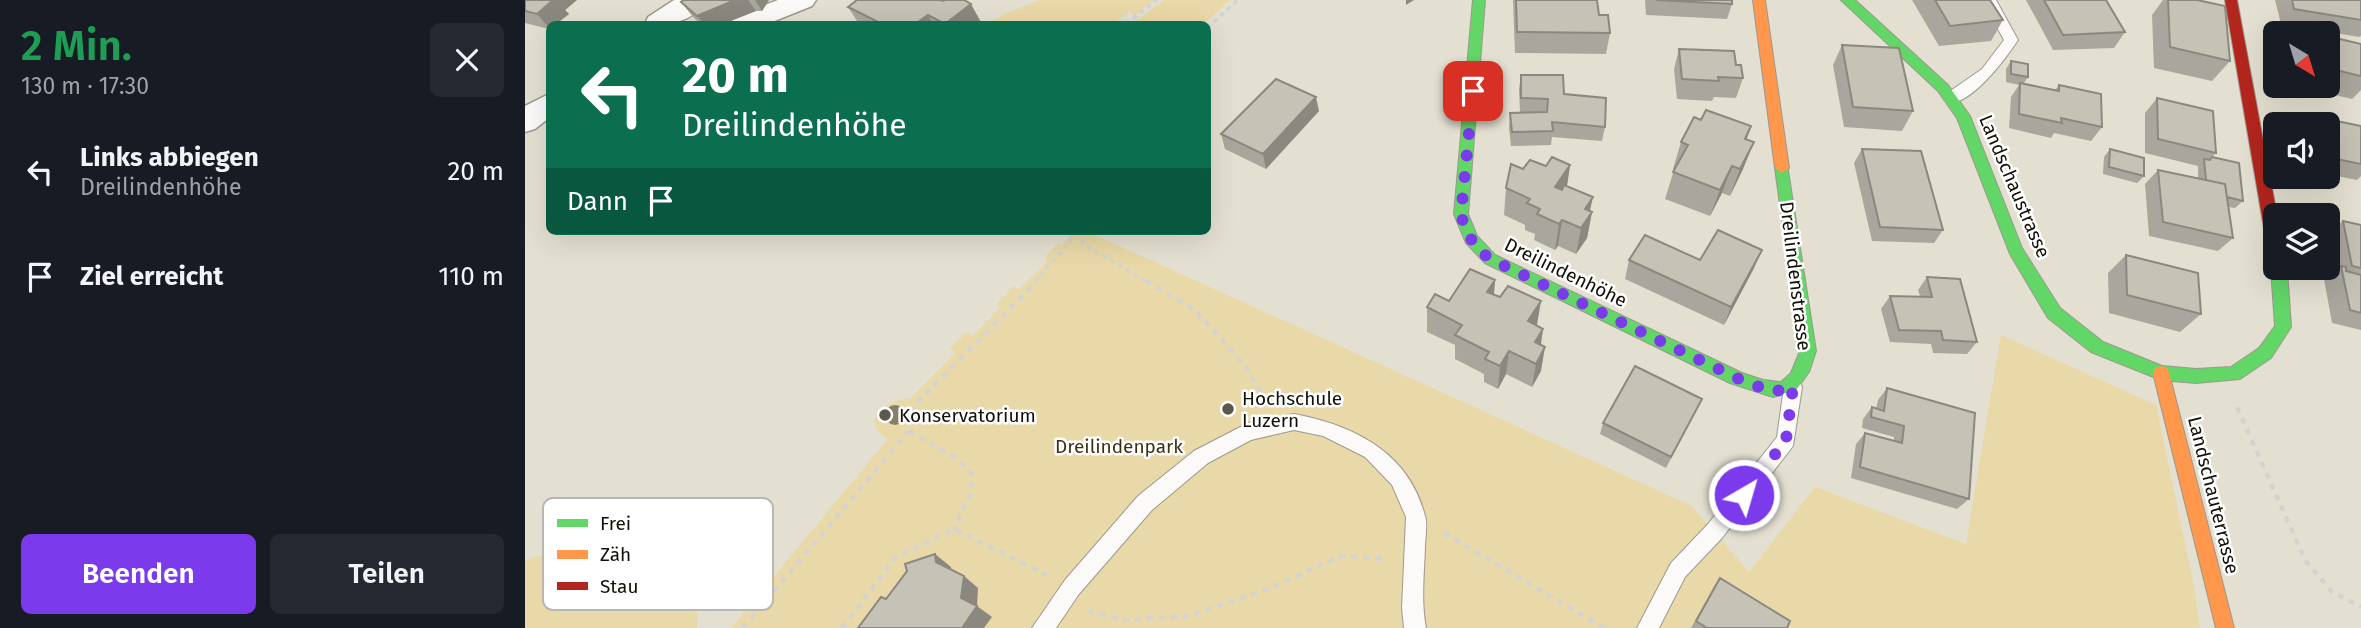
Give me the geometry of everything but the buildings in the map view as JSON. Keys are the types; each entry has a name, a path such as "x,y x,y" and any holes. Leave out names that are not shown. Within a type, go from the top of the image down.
{"street":[{"path":"662,21 692,0"},
{"path":"750,21 803,0"},
{"name":"Dreilindenhöhe","path":"1479,0 1461,214 1466,232 1475,247 1490,259 1737,378 1772,392 1793,387"},
{"name":"Dreilindenstrasse","path":"1759,0 1808,351 1804,372 1793,387"},
{"name":"Landschaustrasse","path":"1847,0 1951,98 1963,116 2015,250 2054,313 2097,347 2161,373 2196,376 2234,374 2265,353 2283,327 2280,280"},
{"path":"2231,0 2267,203"},
{"path":"525,121 546,106"},
{"name":"Landschauterrasse","path":"2161,373 2225,628"}],"lane":[{"path":"1951,98 1987,73 2011,40 1989,0"},
{"name":"Dreilindenstrasse","path":"1648,628 1678,570 1715,531 1786,440 1793,387"},
{"path":"1044,628 1072,587 1145,503 1201,457 1248,432 1294,422 1326,428 1372,451 1399,479 1416,517 1412,608 1415,628"}],"path":[{"path":"1130,21 1157,0"},
{"path":"1211,24 1238,0"},
{"path":"773,593 909,432 914,406 1037,281 1076,235"},
{"path":"1080,235 1083,244 1195,310 1247,368 1280,425"},
{"path":"2234,401 2299,550 2312,572 2324,587 2349,604 2361,607"},
{"path":"842,628 895,558 954,529 971,493 971,473 958,459 909,432"},
{"path":"1416,517 1604,628"},
{"path":"954,529 1072,587 1085,611 1124,620 1189,616 1273,586 1341,556 1394,559 1415,576"},
{"path":"743,628 758,610"}],"green space":[{"path":"1040,0 1154,0 1135,15 1128,12 1117,21 993,21"},
{"path":"1164,0 1230,0 1207,21 1136,21"},
{"name":"Dreilindenpark","path":"1070,235 1095,235 1692,506 1749,572 1815,487 1966,544 2001,335 2156,405 2194,586 2200,628 731,628 746,610 773,610 773,577 888,439 875,426 878,413 892,403 910,399 955,353 950,348 967,332 973,336 1001,307 997,304 1014,286 1019,290 1047,262 1046,256 1058,243 1062,244"},
{"path":"543,554 543,610 696,610 697,628 525,628 525,561"}],"traffic: fast":[{"path":"1479,0 1461,214 1471,239 1490,259 1736,378 1773,389 1782,389 1797,378 1808,351 1782,168"},
{"path":"1847,0 1943,88 1963,116 2015,250 2054,313 2097,347 2161,373 2196,376 2234,374 2265,353 2283,327 2280,280"}],"traffic: slow":[{"path":"1759,0 1782,168"},
{"path":"2161,373 2225,628"}],"traffic: jam":[{"path":"2231,0 2267,203"}],"place":[{"name":"Hochschule Luzern","path":"1228,409"},
{"name":"Konservatorium","path":"885,415"}],"route":[{"path":"1473,91 1461,214 1466,232 1475,247 1490,259 1737,378 1772,392 1793,387 1786,440 1744,495"}]}
